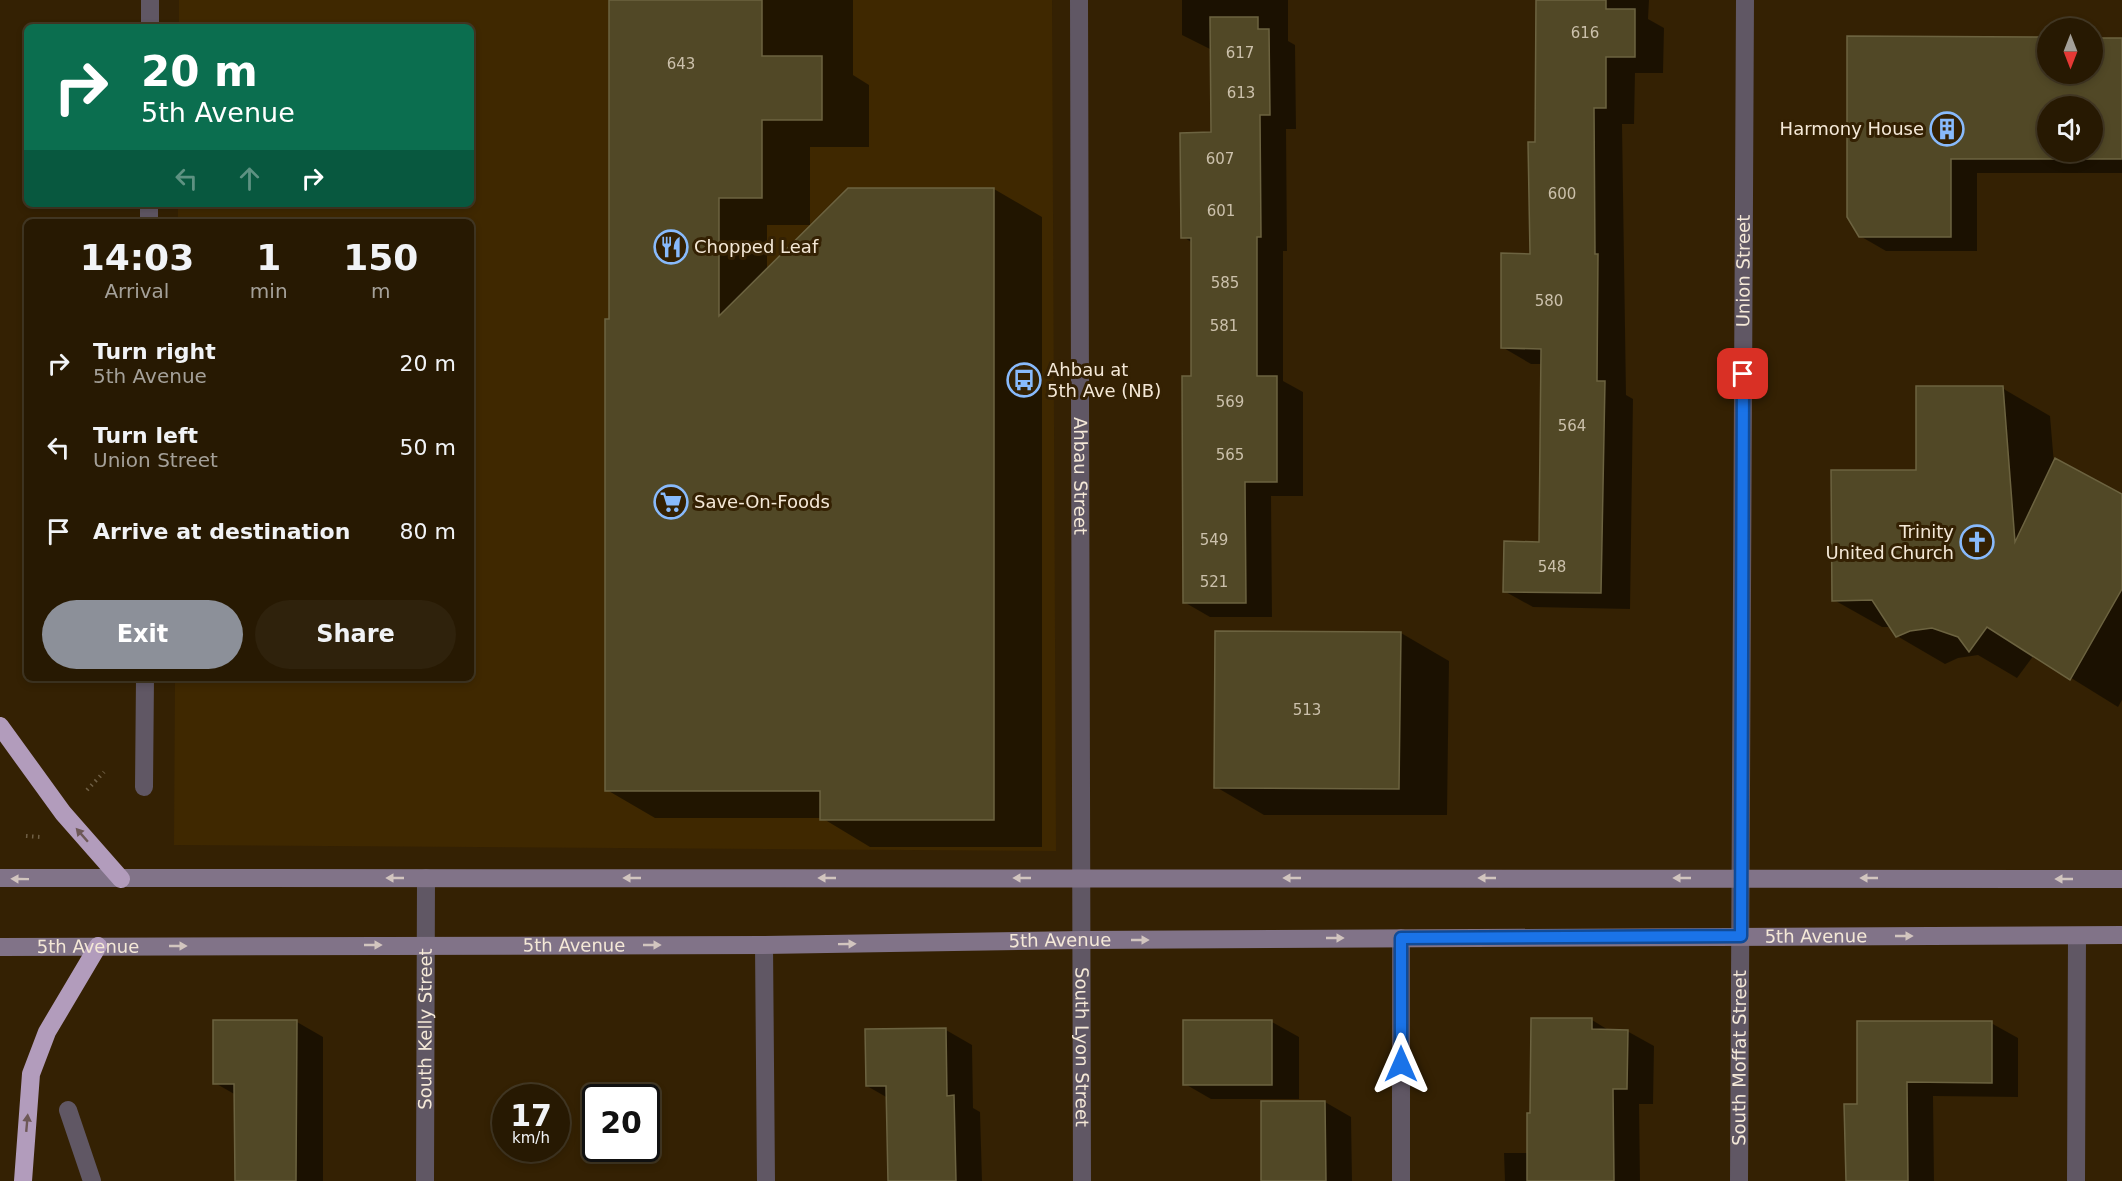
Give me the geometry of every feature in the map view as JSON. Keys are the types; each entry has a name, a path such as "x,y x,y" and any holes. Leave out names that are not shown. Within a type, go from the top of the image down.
{"highway":[{"path":"0,726 63,813 121,879"},
{"path":"23,1181 31,1074 47,1032 98,946"}],"main road":[{"path":"0,878 2122,879"},
{"name":"5th Avenue","path":"0,947 764,945 1082,940 2122,935"}],"street":[{"path":"150,0 150,24"},
{"name":"Ahbau Street","path":"1079,0 1080,878"},
{"name":"Union Street","path":"1741,936 1745,0"},
{"path":"144,787 145,681"},
{"name":"South Kelly Street","path":"425,1181 426,878"},
{"name":"South Lyon Street","path":"1080,878 1082,1181"},
{"name":"South Moffat Street","path":"1739,1181 1741,936"},
{"path":"2076,1181 2078,936"},
{"path":"1401,938 1401,1181"},
{"path":"764,945 765,1181"},
{"path":"68,1110 92,1181"}],"path":[{"path":"86,790 104,772"},
{"path":"26,836 40,837"}],"shaded area":[{"path":"179,0 1052,0 1056,851 174,845 175,681 474,681 474,219 178,219 178,207 474,207 474,24 179,24"}],"building":[{"path":"609,0 762,0 762,56 822,56 822,120 762,120 762,198 719,198 719,316 848,188 994,188 994,820 820,820 820,791 605,791 605,319 609,319"},
{"path":"1536,0 1606,0 1606,9 1635,9 1635,57 1606,57 1606,108 1594,108 1595,254 1598,254 1597,381 1605,381 1601,593 1503,592 1504,541 1539,542 1541,349 1501,348 1501,253 1530,254 1528,142 1535,142"},
{"path":"1210,17 1258,17 1258,29 1269,29 1270,115 1260,115 1261,237 1257,237 1257,376 1277,376 1277,482 1245,482 1246,603 1183,603 1182,376 1191,376 1191,238 1181,238 1180,133 1211,132"},
{"name":"Harmony House","path":"1847,36 2037,37 2037,84 2103,84 2103,38 2122,38 2122,159 2103,159 2103,96 2037,96 2037,159 1951,159 1951,237 1859,237 1847,217"},
{"name":"Trinity United Church","path":"1916,386 2003,386 2015,542 2055,458 2122,494 2122,589 2070,680 1987,627 1969,652 1958,637 1932,628 1910,631 1896,637 1872,600 1832,601 1831,470 1916,470"},
{"path":"1215,631 1401,632 1399,789 1214,788"},
{"path":"1531,1018 1592,1018 1592,1029 1628,1030 1627,1089 1613,1089 1614,1181 1527,1181"},
{"path":"213,1020 297,1020 296,1181 235,1181 234,1084 213,1084"},
{"path":"1183,1020 1272,1020 1272,1085 1183,1085"},
{"path":"1857,1021 1992,1021 1992,1083 1907,1082 1908,1181 1846,1181 1844,1104 1857,1104"},
{"path":"946,1028 947,1096 954,1095 956,1181 888,1181 886,1086 866,1086 865,1029"},
{"path":"1261,1101 1325,1101 1326,1181 1261,1181"}],"place":[{"name":"Harmony House","path":"1947,129"},
{"name":"Chopped Leaf","path":"671,247"},
{"name":"Ahbau at 5th Ave (NB)","path":"1024,380"},
{"name":"Save-On-Foods","path":"671,502"},
{"name":"Trinity United Church","path":"1977,542"}],"route":[{"path":"1401,1064 1401,938 1741,936 1743,374"}]}
